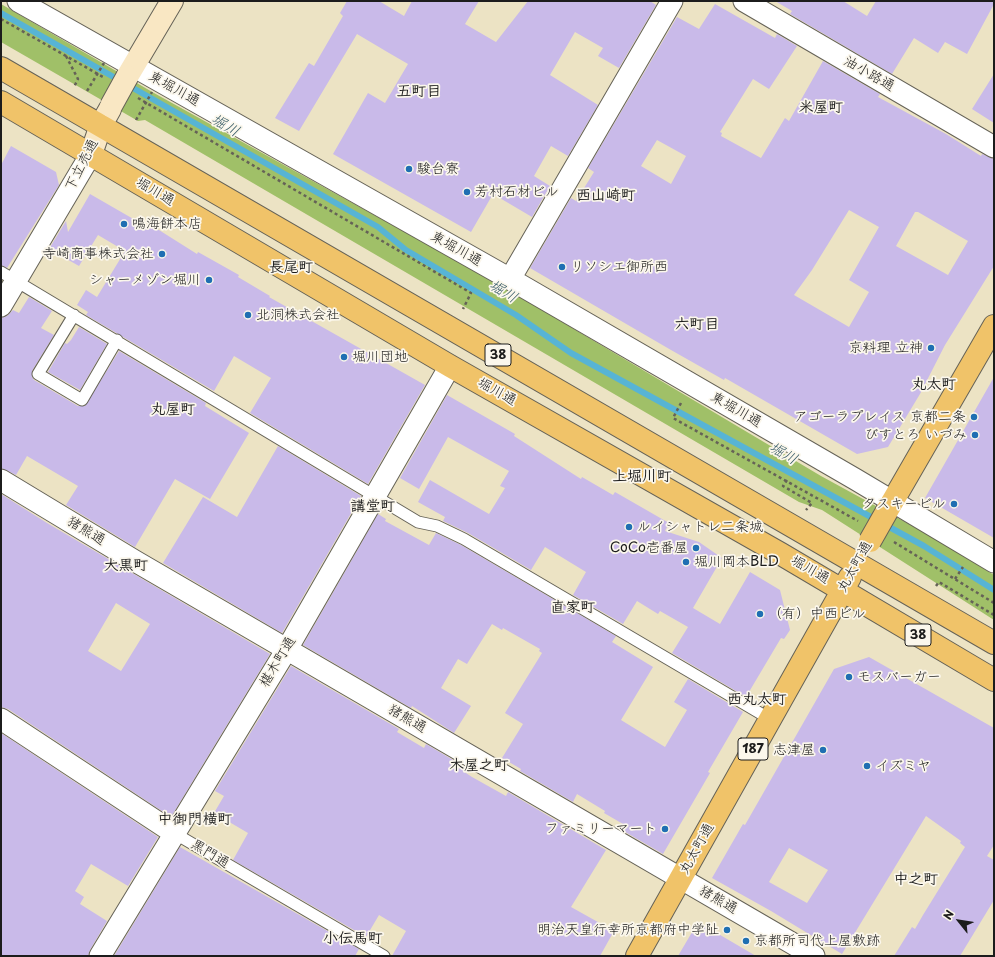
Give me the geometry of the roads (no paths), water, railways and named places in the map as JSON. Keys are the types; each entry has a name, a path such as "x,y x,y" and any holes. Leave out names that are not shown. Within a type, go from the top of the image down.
{"main road":[{"name":"38","path":"1,68 994,643"},
{"name":"堀川通","path":"1,102 450,366 843,590 994,680"},
{"name":"丸太町通","path":"637,956 870,541 994,326"}],"street":[{"name":"東堀川通","path":"18,1 125,79 510,279 890,506 994,560"},
{"name":"下立売通","path":"1,306 9,276 91,154 101,125 125,79 172,1"},
{"path":"510,279 672,1"},
{"name":"油小路通","path":"744,1 994,147"},
{"name":"椹木町通","path":"100,956 287,648 450,366"},
{"name":"猪熊通","path":"1,480 814,956"},
{"name":"黒門通","path":"1,719 174,834"}],"lane":[{"path":"9,276 375,497 418,522 437,526 464,538 770,719"},
{"path":"74,315 38,374 82,400 117,340"},
{"name":"黒門通","path":"174,834 384,956"}],"waterway":[{"name":"堀川","path":"1,13 378,227 406,250 516,315 571,353 924,546 994,590"}],"place":[{"name":"駿台寮","path":"409,169"},
{"name":"芳村石材ビル","path":"467,192"},
{"name":"鳴海餅本店","path":"124,224"},
{"name":"寺崎商事株式会社","path":"162,254"},
{"name":"リソシエ御所西","path":"562,267"},
{"name":"シャーメゾン堀川","path":"209,280"},
{"name":"北洞株式会社","path":"248,315"},
{"name":"京料理 立神","path":"931,348"},
{"name":"堀川団地","path":"344,357"},
{"name":"アゴーラプレイス 京都二条","path":"974,417"},
{"name":"びすとろ いづみ","path":"975,435"},
{"name":"タスキービル","path":"954,504"},
{"name":"ルイシャトレ二条城","path":"629,527"},
{"name":"CoCo壱番屋","path":"696,548"},
{"name":"堀川岡本BLD","path":"686,562"},
{"name":"（有）中西ビル","path":"760,614"},
{"name":"モスバーガー","path":"849,677"},
{"name":"志津屋","path":"823,750"},
{"name":"イズミヤ","path":"867,766"},
{"name":"ファミリーマート","path":"665,829"},
{"name":"明治天皇行幸所京都府中学阯","path":"727,930"},
{"name":"京都所司代上屋敷跡","path":"746,941"}],"district":[{"name":"五町目","path":"419,92"},
{"name":"米屋町","path":"821,108"},
{"name":"西山崎町","path":"606,196"},
{"name":"長尾町","path":"291,268"},
{"name":"六町目","path":"697,325"},
{"name":"丸太町","path":"934,385"},
{"name":"丸屋町","path":"173,410"},
{"name":"上堀川町","path":"642,477"},
{"name":"講堂町","path":"373,507"},
{"name":"大黒町","path":"126,566"},
{"name":"直家町","path":"573,608"},
{"name":"西丸太町","path":"757,700"},
{"name":"木屋之町","path":"479,766"},
{"name":"中御門横町","path":"195,820"},
{"name":"中之町","path":"916,880"},
{"name":"小伝馬町","path":"353,939"}]}
